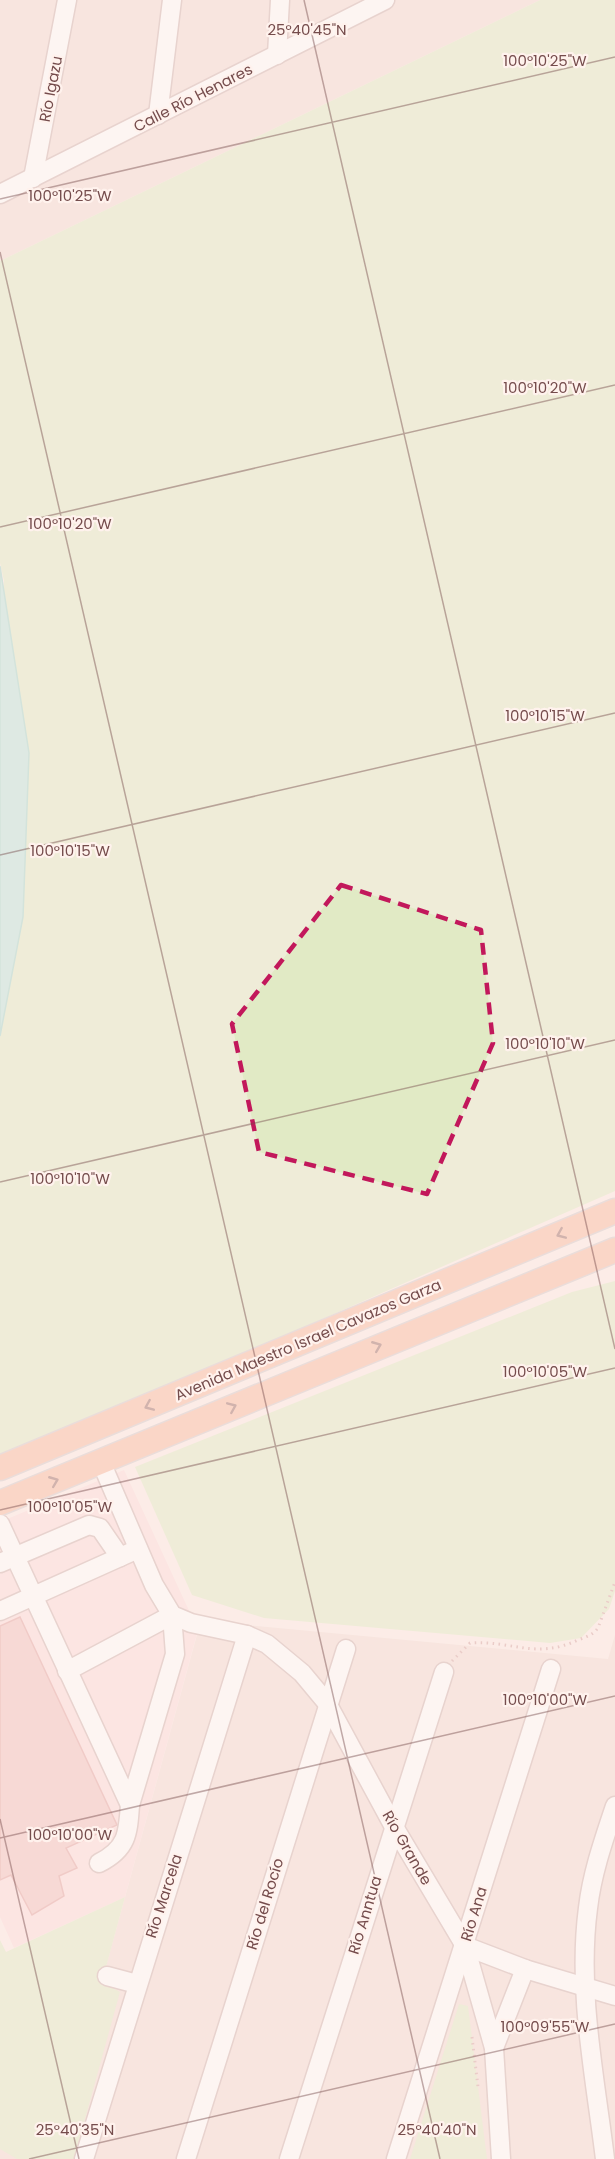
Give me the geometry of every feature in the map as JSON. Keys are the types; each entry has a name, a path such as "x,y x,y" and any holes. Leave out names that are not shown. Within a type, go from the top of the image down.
{"main road":[{"name":"Avenida Maestro Israel Cavazos Garza","path":"0,1468 615,1211"},
{"path":"0,1503 615,1250"},
{"path":"304,1377 315,1365 348,1347 355,1332 352,1322"}],"street":[{"name":"Río Igazu","path":"33,178 67,0"},
{"path":"158,115 172,0"},
{"path":"277,55 280,0"},
{"name":"Calle Río Henares","path":"0,194 385,0"},
{"path":"99,1863 121,1849 128,1831 130,1805 175,1654 172,1615 153,1585 101,1462"},
{"path":"0,1524 7,1559 33,1596 130,1805"},
{"path":"7,1559 89,1525 100,1528 120,1557"},
{"path":"0,1611 138,1549"},
{"path":"67,1671 172,1615"},
{"name":"Río Grande","path":"172,1615 191,1623 247,1635 288,1659 327,1703 393,1825 465,1946 494,2048"},
{"name":"Río Marcela","path":"84,2159 247,1635"},
{"name":"Río del Rocío","path":"186,2159 327,1703 346,1649"},
{"name":"Río Ana","path":"396,2159 551,1669"},
{"name":"Río Anntua","path":"289,2159 393,1825 444,1672"},
{"path":"605,2159 584,1987 588,1907 595,1870 615,1806"},
{"path":"465,1946 525,1969 615,1996"},
{"path":"501,2159 494,2048 525,1969"},
{"path":"107,1976 137,1984"}],"path":[{"path":"444,1672 460,1651 470,1643 543,1651 564,1647 594,1634 615,1582"},
{"path":"471,2030 479,2088"}],"highlighted area":[{"path":"341,885 481,930 493,1043 427,1194 259,1152 232,1024"}],"shaded area":[{"path":"0,0 540,0 0,261"},
{"path":"124,1470 198,1630 125,1897 14,1948 0,1917 0,1522"},
{"path":"193,1620 608,1659 615,1635 615,2159 0,2159 0,2011 102,1981 198,1631"}],"green space":[{"path":"540,0 615,0 615,1191 0,1460 0,825 4,581 0,563 0,261"},
{"path":"615,1281 615,1591 609,1609 581,1638 550,1643 264,1618 192,1595 135,1467 572,1292"},
{"path":"125,1897 102,1982 120,1992 74,2159 17,2159 0,2149 0,1940 6,1952"},
{"path":"459,2004 468,2006 487,2159 410,2159"}],"water":[{"path":"0,566 29,753 23,917 0,1036"}],"building":[{"path":"20,1617 117,1825 66,1848 77,1868 59,1876 64,1896 32,1915 11,1875 0,1880 0,1626"}]}
